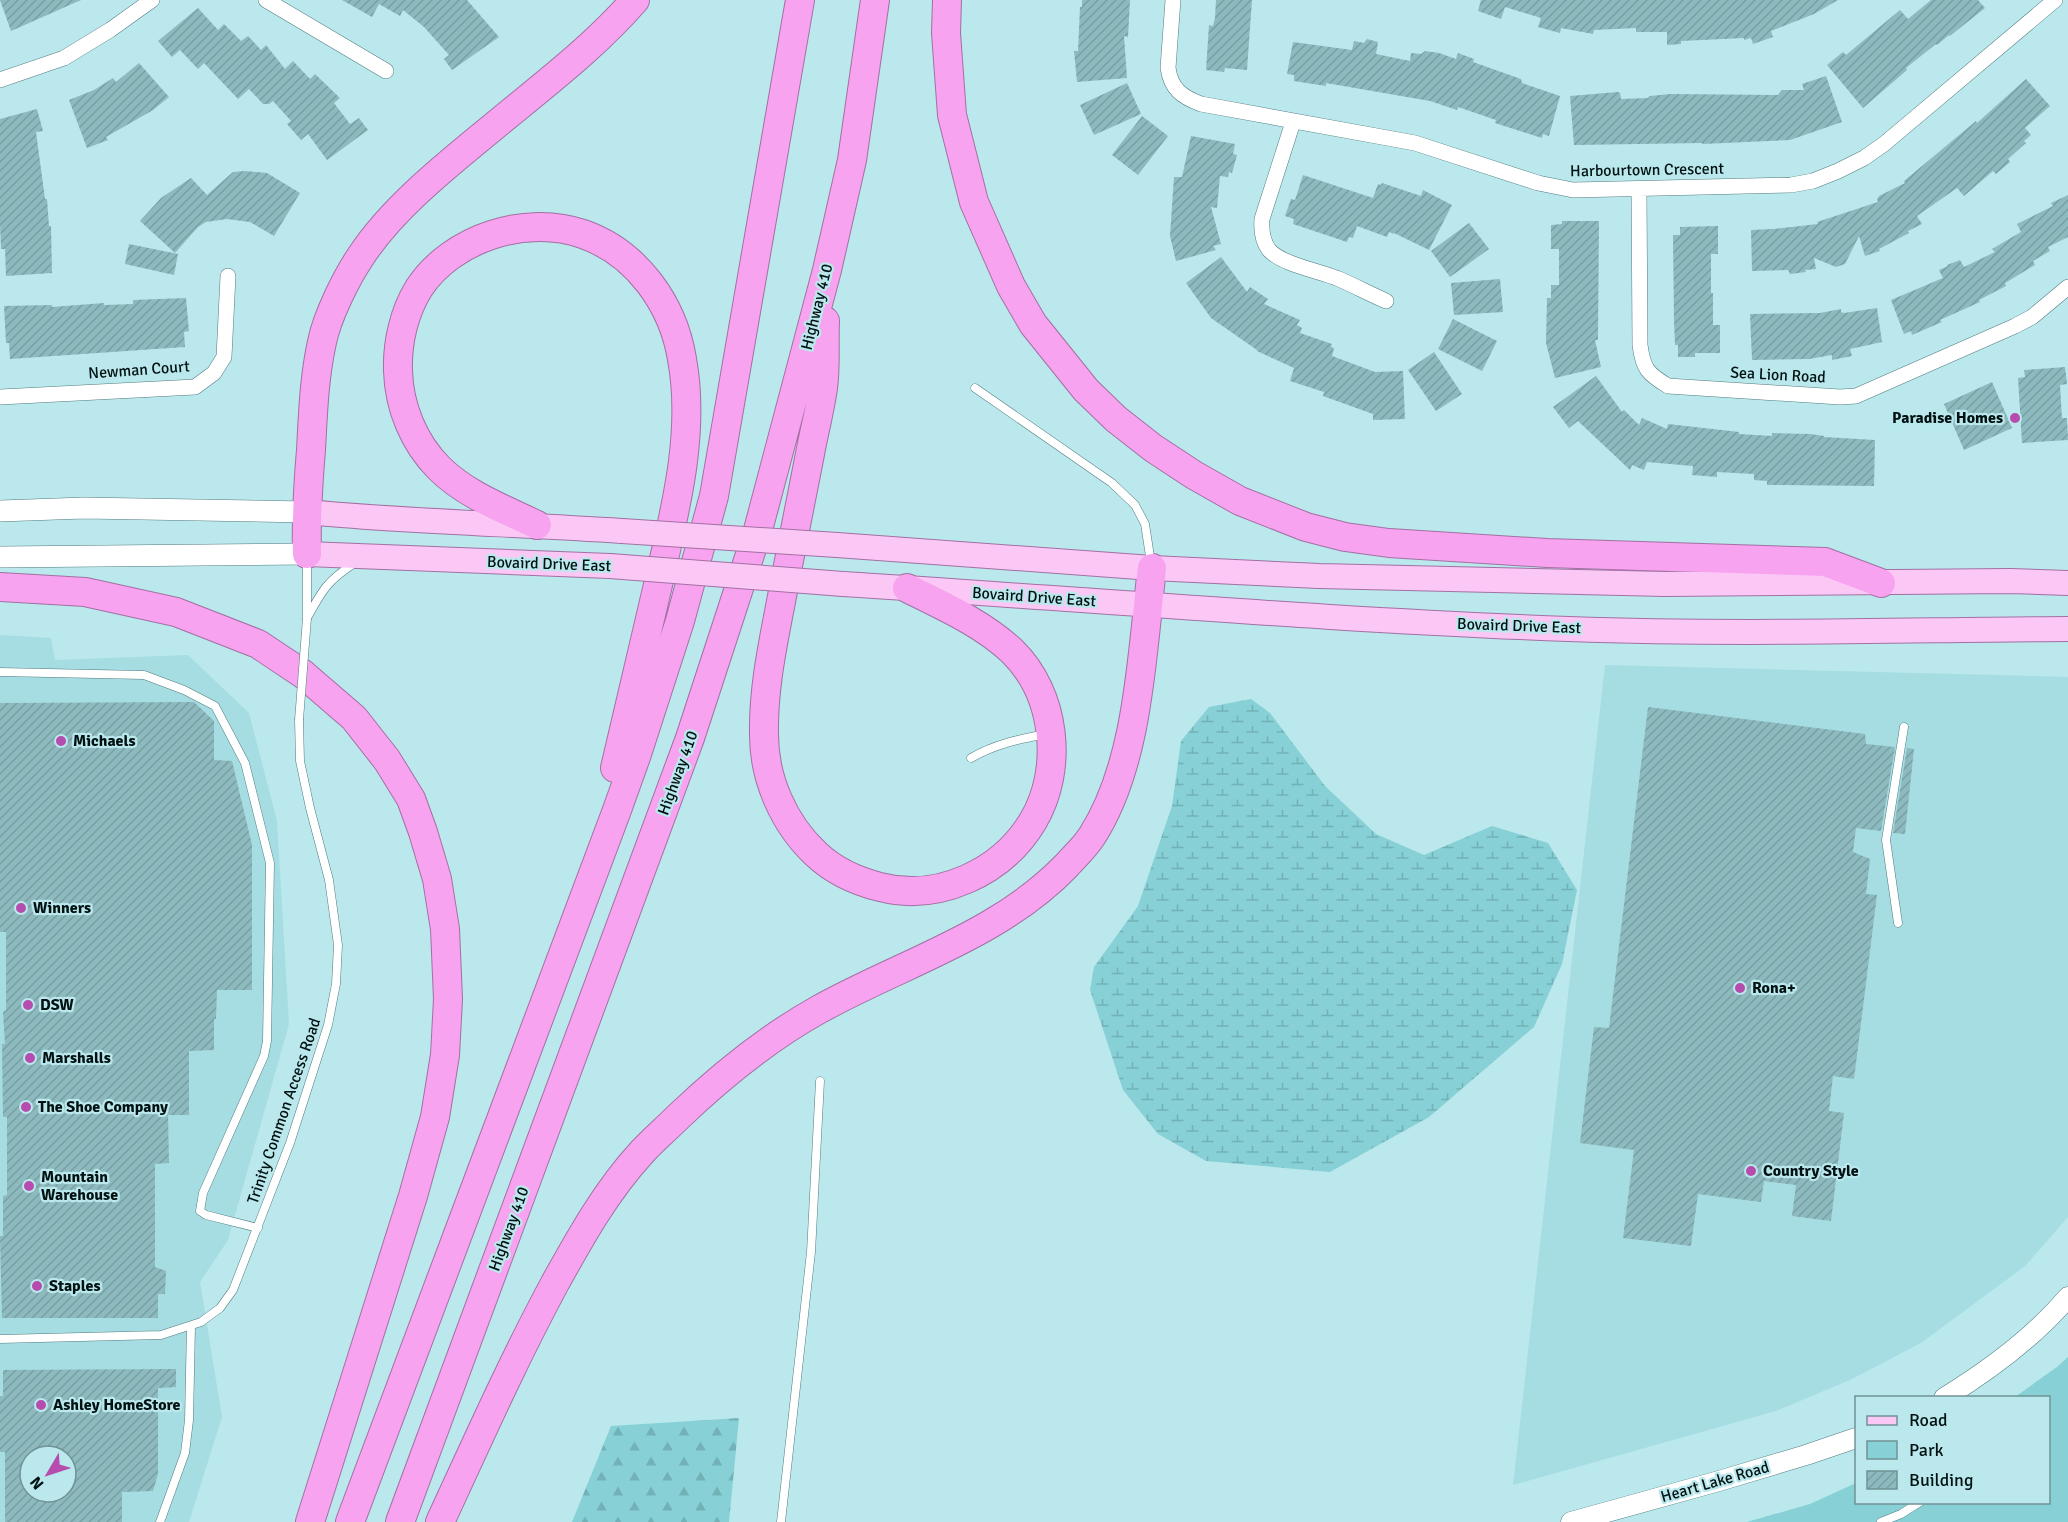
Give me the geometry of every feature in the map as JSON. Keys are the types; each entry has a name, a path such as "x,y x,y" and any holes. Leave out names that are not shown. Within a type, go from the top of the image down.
{"highway":[{"path":"307,554 306,512 314,391 322,340 341,292 361,255 390,219 440,172 574,60 620,18 635,0"},
{"path":"350,1522 638,754 680,621 714,496 800,0"},
{"name":"Highway 410","path":"400,1522 690,738 758,530 827,270 852,160 875,0"},
{"path":"947,0 946,33 952,115 974,202 1011,286 1033,324 1086,390 1116,419 1194,475 1240,501 1306,527 1345,537 1389,543 1547,553 1825,562 1881,583"},
{"path":"537,525 484,500 458,484 429,456 409,423 401,400 397,351 409,309 419,288 445,261 464,248 496,234 522,228 549,227 582,234 609,245 639,270 651,283 665,307 682,358 686,396 680,491 613,778 617,810"},
{"path":"827,270 823,386 766,679 764,736 768,767 778,801 795,831 817,855 859,882 895,891 920,892 944,888 974,876 1000,859 1020,839 1034,820 1049,777 1053,743 1047,710 1035,679 1012,651 975,623 907,588"},
{"path":"440,1522 532,1325 586,1225 641,1153 708,1089 762,1044 818,1010 975,933 1017,909 1051,882 1092,836 1109,801 1126,755 1138,684 1152,568"},
{"path":"0,587 85,592 165,609 258,644 303,674 354,718 387,760 411,799 423,832 437,879 445,929 448,999 445,1055 435,1118 413,1196 310,1522"}],"main road":[{"path":"0,511 84,508 306,512 379,519 537,525 1152,568 1319,576 1665,584 2010,581 2068,583"},
{"name":"Bovaird Drive East","path":"0,557 307,554 610,566 1328,618 1571,629 1820,632 2068,629"}],"street":[{"path":"0,80 64,58 110,30 152,0"},
{"path":"266,0 386,70"},
{"name":"Harbourtown Crescent","path":"1173,0 1168,69 1175,89 1186,99 1200,104 1293,123 1415,143 1557,188 1573,190 1791,184 1813,181 1864,158 1884,144 2055,0"},
{"path":"1293,123 1262,219 1261,231 1265,243 1271,252 1285,260 1338,278 1386,301"},
{"name":"Sea Lion Road","path":"1639,189 1640,345 1643,363 1651,376 1668,386 1840,397 1856,396 2015,326 2032,317 2068,287"},
{"name":"Newman Court","path":"0,397 195,387 214,373 224,357 228,276"},
{"path":"1947,1396 2011,1350 2068,1297"},
{"name":"Heart Lake Road","path":"1571,1522 1719,1481 1855,1439"}],"lane":[{"path":"975,388 1112,483 1135,505 1145,524 1152,568"},
{"name":"Trinity Common Access Road","path":"0,1339 161,1335 201,1322 220,1308 233,1290 258,1228 290,1143 328,1025 336,984 338,945 329,880 300,761 299,720 307,618 307,554"},
{"name":"Trinity Common Access Road","path":"307,618 331,580 362,557"},
{"path":"0,672 144,675 154,678 184,690 214,706 245,763 270,863 267,1041 264,1056 202,1193 200,1211 206,1215 258,1228"},
{"path":"1898,922 1886,840 1904,727"},
{"path":"972,758 988,748 1051,733"},
{"path":"781,1522 811,1252 820,1081"},
{"path":"160,1522 185,1454 189,1420 191,1326"},
{"path":"1881,1522 1918,1504"}],"shaded area":[{"path":"0,635 51,638 55,660 188,655 249,713 277,821 289,1024 228,1240 200,1282 222,1417 189,1522 0,1522"},
{"path":"1605,665 2068,677 2068,1217 2025,1266 1921,1343 1852,1379 1776,1411 1513,1485"}],"green space":[{"path":"1251,699 1270,713 1325,786 1376,834 1424,855 1492,826 1548,843 1577,890 1562,964 1534,1027 1429,1117 1330,1172 1206,1161 1158,1134 1123,1090 1090,990 1094,967 1138,906 1172,806 1181,741 1209,707"},
{"path":"2068,1357 2068,1522 1747,1522 1810,1504 1855,1483 1855,1504 2050,1504 2050,1396 2016,1396"},
{"path":"739,1418 729,1522 572,1522 611,1426"}],"building":[{"path":"0,0 81,0 11,31"},
{"path":"342,0 467,0 499,37 452,70 444,59 449,55 424,27 403,10 400,16 379,4 372,17"},
{"path":"1082,0 1130,0 1128,37 1124,36 1127,78 1077,82 1074,51 1078,51"},
{"path":"1216,0 1252,0 1247,70 1225,68 1224,72 1206,70 1209,25 1213,26"},
{"path":"1481,0 1838,0 1814,14 1771,31 1773,37 1753,44 1751,38 1744,40 1744,38 1681,41 1681,44 1667,45 1667,32 1636,32 1636,28 1594,30 1593,34 1561,28 1560,33 1538,27 1541,18 1505,7 1501,19 1478,11"},
{"path":"1931,0 1978,0 1985,8 1906,68 1907,70 1863,108 1827,65 1843,52 1846,55 1900,10 1908,19"},
{"path":"198,8 218,30 224,24 241,41 248,36 261,50 266,45 285,69 293,61 310,79 315,74 340,98 334,103 350,124 359,118 368,130 327,160 308,134 301,140 287,124 291,121 273,101 263,104 249,89 238,99 204,63 198,69 180,50 172,57 158,41"},
{"path":"1367,39 1378,42 1376,54 1410,61 1411,53 1421,54 1425,51 1456,59 1458,53 1474,59 1473,62 1521,79 1522,83 1560,96 1549,136 1543,134 1542,138 1495,123 1496,120 1458,107 1457,110 1430,101 1326,83 1326,86 1294,81 1294,75 1287,74 1293,42 1352,50 1354,41 1364,43"},
{"path":"139,63 169,97 153,110 106,137 108,140 87,148 69,100 94,90 113,78 116,82"},
{"path":"1826,76 1842,122 1790,140 1702,144 1574,145 1570,96 1618,92 1621,99 1670,94 1778,95 1782,90 1804,90 1802,84"},
{"path":"2026,79 2050,106 2025,128 2031,135 2024,141 2026,143 2008,159 2010,162 1996,174 1993,171 1964,196 1957,188 1917,216 1922,224 1879,249 1880,251 1865,256 1859,236 1845,264 1836,267 1814,258 1816,269 1805,270 1806,272 1790,274 1788,270 1752,271 1751,230 1818,224 1817,222 1878,202 1879,196 1905,183 1904,181 1976,121 1977,123"},
{"path":"1127,83 1141,114 1094,135 1080,105"},
{"path":"37,109 43,131 36,132 49,226 51,226 52,273 6,276 5,249 1,249 0,223 0,119"},
{"path":"1142,116 1168,136 1138,175 1112,155"},
{"path":"1191,136 1235,144 1233,154 1237,155 1232,173 1229,172 1228,177 1220,176 1217,208 1211,207 1221,244 1213,246 1216,250 1176,261 1170,236 1174,177 1182,177"},
{"path":"233,172 267,173 300,193 274,236 250,222 227,219 206,222 198,227 175,253 140,221 161,198 191,178 207,195"},
{"path":"1303,175 1373,198 1378,184 1382,183 1421,196 1423,190 1452,205 1429,250 1394,233 1389,232 1387,237 1357,226 1353,238 1349,237 1347,242 1293,224 1294,219 1285,216 1291,199 1295,200"},
{"path":"2068,195 2068,237 2048,247 2050,251 2033,261 2035,265 2005,283 2006,286 1979,300 1980,302 1912,335 1911,331 1904,334 1891,300 1943,278 1939,270 1947,265 1960,260 1964,267 1995,252 1992,249 2021,232 2017,224 2053,206 2051,203"},
{"path":"1562,221 1599,221 1598,340 1595,340 1601,367 1555,378 1546,343 1547,298 1551,298 1551,285 1559,285 1559,249 1551,249 1551,225 1562,224"},
{"path":"1469,223 1489,249 1450,277 1431,251"},
{"path":"1718,226 1718,254 1711,254 1711,293 1713,293 1713,325 1720,325 1720,353 1695,353 1695,357 1678,357 1678,345 1675,345 1673,235 1680,235 1680,227"},
{"path":"129,244 178,254 174,275 125,264"},
{"path":"1221,257 1247,292 1250,287 1268,299 1264,304 1300,320 1297,325 1302,328 1300,333 1332,344 1331,347 1334,348 1332,356 1375,372 1403,371 1405,419 1373,420 1373,414 1323,396 1324,392 1290,381 1294,368 1257,351 1211,318 1186,283"},
{"path":"1500,279 1503,312 1454,315 1451,283"},
{"path":"186,298 189,331 184,332 185,347 10,359 9,343 6,343 4,306 133,304 133,300"},
{"path":"1877,308 1882,342 1850,349 1852,356 1832,360 1832,355 1809,359 1752,360 1750,314 1820,313 1841,309 1844,313"},
{"path":"1453,319 1497,341 1482,371 1438,349"},
{"path":"1434,352 1462,394 1436,411 1408,370"},
{"path":"2065,367 2067,384 2060,385 2062,418 2067,418 2068,440 2022,443 2018,378 2025,377 2024,370"},
{"path":"1596,376 1622,412 1624,410 1639,425 1642,418 1667,429 1668,424 1739,432 1739,434 1772,436 1772,433 1810,434 1875,440 1874,486 1767,485 1767,481 1754,480 1754,474 1717,472 1717,477 1692,475 1693,466 1647,462 1644,470 1632,465 1630,470 1578,421 1569,428 1553,407"},
{"path":"1992,382 2012,428 1964,450 1944,404"},
{"path":"194,702 214,721 214,760 232,761 252,845 252,990 217,990 214,1050 189,1051 189,1115 168,1115 169,1163 155,1164 155,1267 166,1271 165,1294 158,1294 158,1318 2,1318 0,1236 3,1236 3,1196 7,1195 7,1117 3,1117 2,1044 5,1044 3,1012 6,1010 6,932 0,932 0,703"},
{"name":"Rona+","path":"1648,707 1865,734 1866,744 1895,747 1881,831 1856,828 1853,852 1870,859 1866,894 1877,895 1854,1079 1833,1076 1829,1111 1844,1113 1831,1221 1792,1216 1796,1185 1764,1181 1761,1202 1698,1194 1691,1246 1623,1238 1634,1150 1580,1143 1594,1027 1609,1028"},
{"path":"1907,748 1914,749 1905,834 1893,833"},
{"path":"176,1369 176,1387 158,1388 158,1474 153,1491 122,1492 122,1522 5,1522 5,1452 0,1452 0,1396 3,1396 3,1370"}],"place":[{"name":"Paradise Homes","path":"2015,418"},
{"name":"Michaels","path":"61,741"},
{"name":"Winners","path":"21,908"},
{"name":"Rona+","path":"1740,988"},
{"name":"DSW","path":"28,1005"},
{"name":"Marshalls","path":"30,1058"},
{"name":"The Shoe Company","path":"26,1107"},
{"name":"Country Style","path":"1751,1171"},
{"name":"Mountain Warehouse","path":"29,1186"},
{"name":"Staples","path":"37,1286"},
{"name":"Ashley HomeStore","path":"41,1405"}]}
